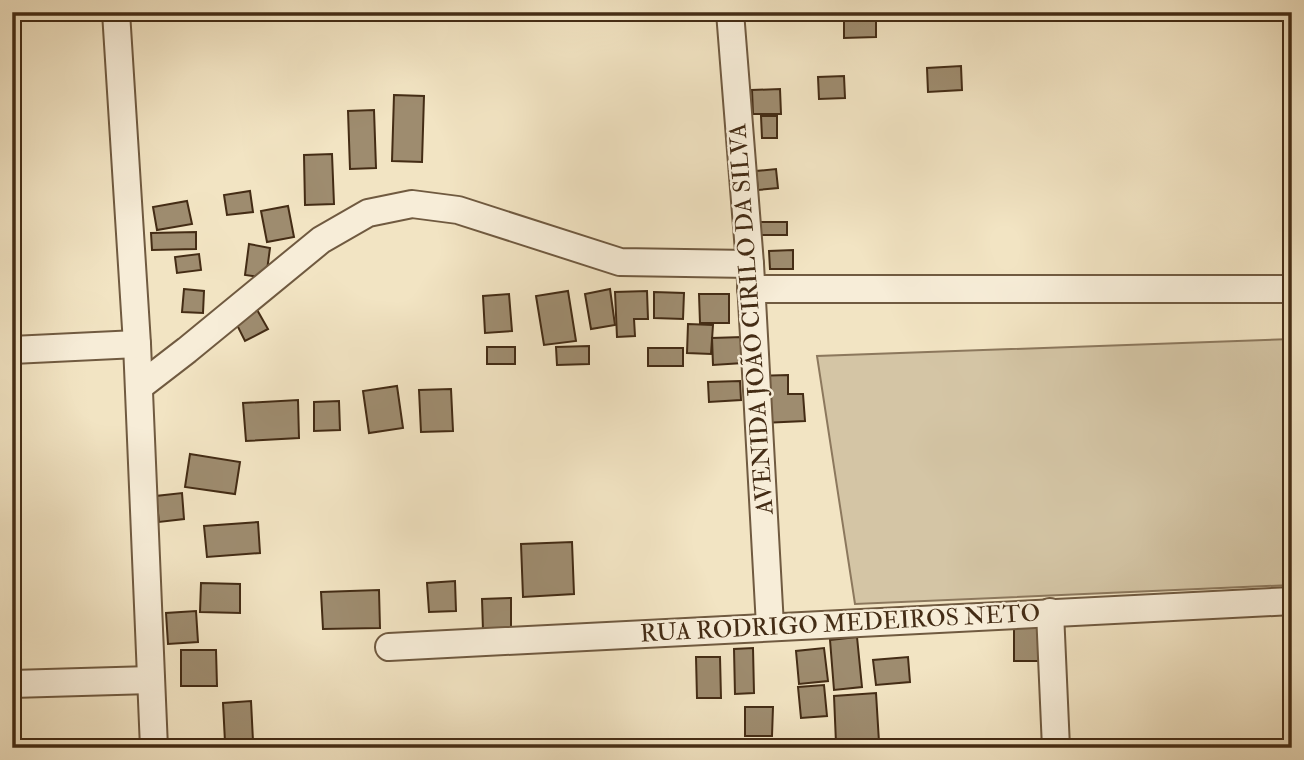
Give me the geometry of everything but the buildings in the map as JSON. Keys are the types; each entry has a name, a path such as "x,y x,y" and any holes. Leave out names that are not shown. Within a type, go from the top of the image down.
{"street":[{"path":"116,12 137,344 154,748"},
{"name":"AVENIDA JOÃO CIRILO DA SILVA","path":"730,12 751,277 770,626"},
{"path":"139,387 187,351 321,240 368,213 412,204 458,210 620,262 751,277 1292,289"},
{"path":"12,350 137,344"},
{"name":"RUA RODRIGO MEDEIROS NETO","path":"389,646 1292,601"},
{"path":"1050,612 1056,748"},
{"path":"12,684 151,680"}],"shaded area":[{"path":"1292,339 1292,585 855,604 817,356"}]}
